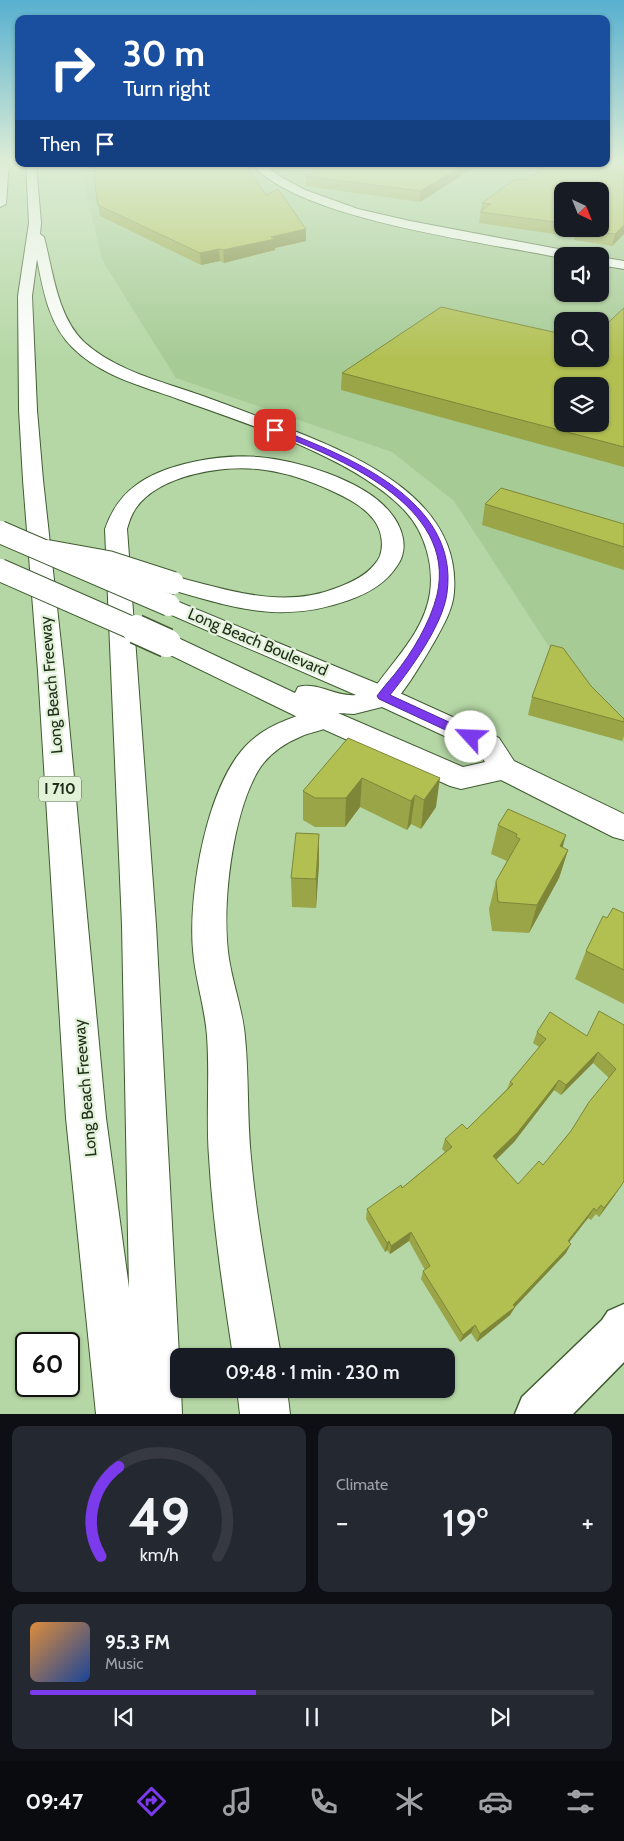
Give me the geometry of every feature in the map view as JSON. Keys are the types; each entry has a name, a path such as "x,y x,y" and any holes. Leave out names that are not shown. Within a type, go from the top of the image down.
{"main road":[{"name":"Long Beach Freeway","path":"34,227 25,296 28,410 33,480 51,671 86,1118 122,1414"},
{"path":"0,570 36,585 52,583 77,588 169,615 337,705 350,706 383,696 399,677 420,644 434,616 442,594 443,573 441,555 434,535 421,516 382,481 328,451 140,380 95,359 66,331 58,313 35,227"},
{"path":"426,227 554,252"},
{"path":"609,262 624,260"},
{"path":"609,263 624,265"},
{"path":"156,1414 139,925 116,529 119,517 132,497 146,487 165,478 224,464 265,464 306,473 344,487 371,506 390,527 394,539 388,564 379,575 364,585 344,594 322,601 277,606 236,599 169,615"},
{"name":"Long Beach Boulevard","path":"0,532 47,551 169,615 324,718 461,778 504,769"},
{"path":"383,696 488,745 504,769 624,828"},
{"path":"256,1348 231,1172 226,1035 210,947 212,897 219,848 230,803 246,767 260,748 278,734 324,718"},
{"path":"263,1398 265,1414"}],"street":[{"path":"539,1414 618,1336 624,1327"}],"shaded area":[{"path":"94,227 554,227 554,238 609,238 609,227 624,227 624,743 602,728 454,501 392,452 176,378 102,260"}],"building":[{"path":"145,227 305,227 306,229 271,237 275,239 200,253"},
{"path":"609,227 622,227 615,234 609,233"},
{"path":"441,307 554,332 554,367 609,367 609,322 624,308 624,447 567,432 609,432 609,377 554,377 554,429 342,373"},
{"path":"501,488 624,524 624,547 485,504"},
{"path":"551,645 563,648 591,686 624,719 624,722 532,697"},
{"path":"348,738 440,778 424,800 415,795 411,801 362,778 346,798 315,798 303,791"},
{"path":"508,809 566,835 560,846 568,850 537,905 498,902 496,881 520,839 516,837 517,834 498,825"},
{"path":"296,833 319,834 316,879 291,878"},
{"path":"613,908 624,913 624,970 586,951 603,916 607,918"},
{"path":"599,1011 624,1025 624,1181 604,1208 601,1205 596,1211 594,1208 568,1241 571,1244 513,1305 515,1307 480,1334 475,1325 463,1335 423,1271 430,1266 411,1232 391,1246 389,1241 387,1243 367,1209 401,1185 402,1188 452,1147 445,1139 462,1124 467,1129 513,1084 510,1082 546,1039 537,1032 550,1012 587,1036","holes":["598,1052 616,1069 589,1102 571,1131 543,1165 539,1161 518,1184 493,1156 518,1132 559,1080 566,1085"]}],"route":[{"path":"275,430 328,451 382,481 421,516 434,535 441,555 443,573 442,594 434,616 420,644 399,677 383,696 471,737"}]}
